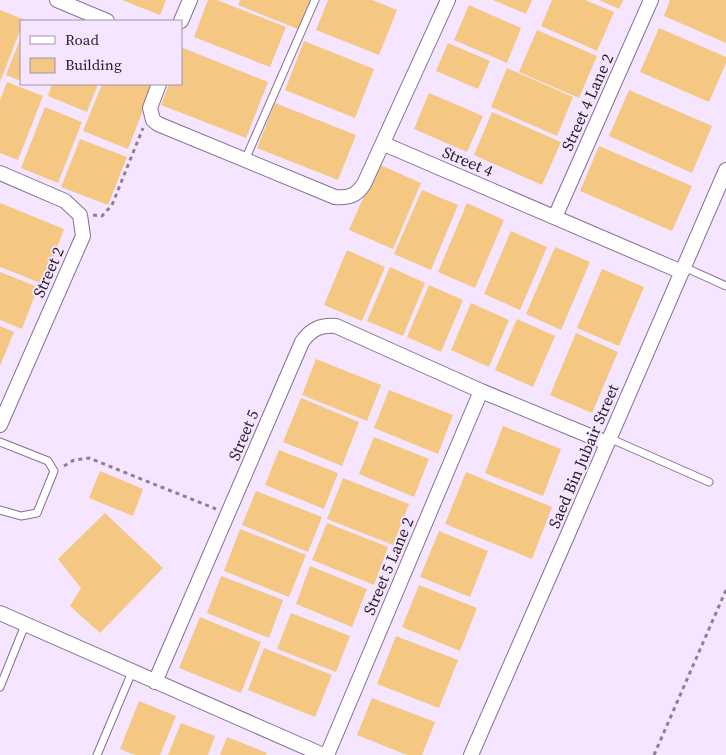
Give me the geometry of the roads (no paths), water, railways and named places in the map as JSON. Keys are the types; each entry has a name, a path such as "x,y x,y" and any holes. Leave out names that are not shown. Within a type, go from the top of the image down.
{"street":[{"path":"57,0 105,20"},
{"path":"181,20 190,0"},
{"path":"159,85 150,108 152,120 158,124 335,197 350,197 358,193 384,144 448,0"},
{"name":"Street 4 Lane 2","path":"555,217 651,0"},
{"name":"Street 4","path":"384,144 683,270"},
{"name":"Saed Bin Jubair Street","path":"471,755 726,170"},
{"name":"Street 2","path":"0,173 65,201 80,215 83,236 0,425"},
{"name":"Street 5","path":"155,682 302,342 308,333 315,328 324,325 336,326 481,391 608,441"},
{"name":"Street 5 Lane 2","path":"325,755 481,391"},
{"path":"0,613 325,755"}],"lane":[{"path":"245,160 315,0"},
{"path":"683,270 726,286"},
{"path":"608,441 709,482"},
{"path":"0,442 48,461 54,472 37,513 21,516 0,510"},
{"path":"0,687 25,625"},
{"path":"97,755 132,672"}]}
